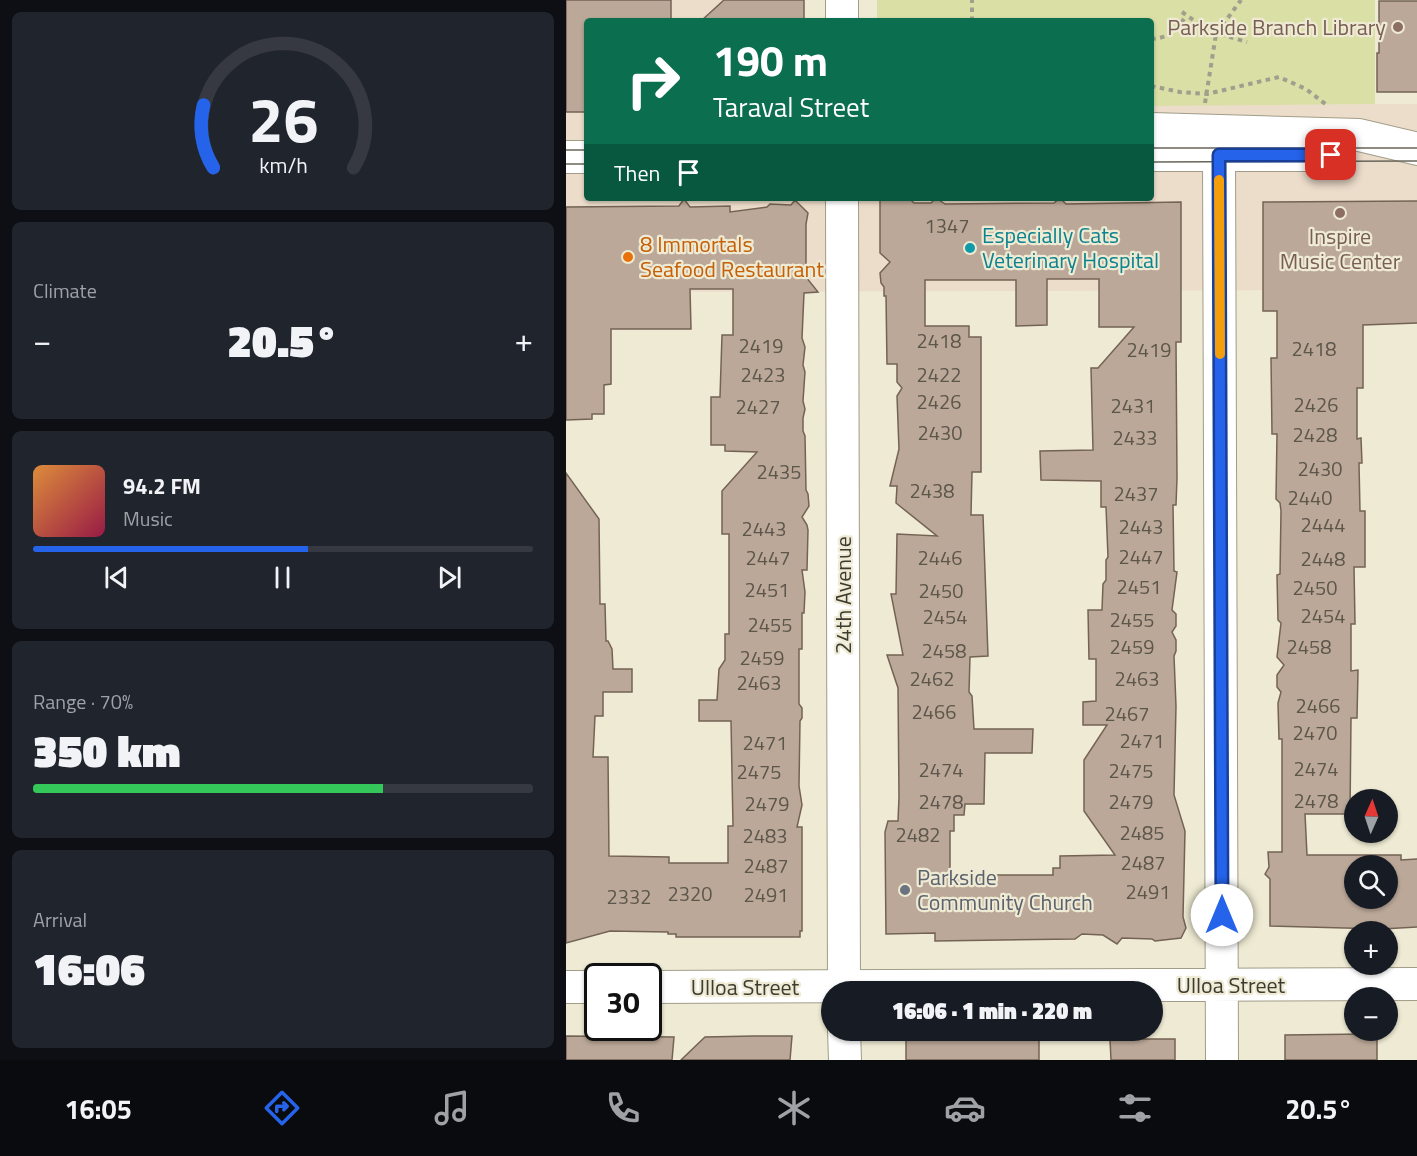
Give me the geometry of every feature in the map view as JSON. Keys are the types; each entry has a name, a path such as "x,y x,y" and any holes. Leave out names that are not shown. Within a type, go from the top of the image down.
{"street":[{"path":"842,0 842,18"},
{"path":"1154,129 1418,148"},
{"path":"1154,155 1219,155 1367,145 1418,135"},
{"path":"1367,145 1418,154"},
{"path":"1367,145 1418,164"},
{"path":"1219,155 1222,1060"},
{"path":"566,157 584,157"},
{"name":"24th Avenue","path":"842,201 844,981"},
{"name":"Ulloa Street","path":"1163,986 1418,984"},
{"path":"566,987 584,987"},
{"name":"Ulloa Street","path":"662,987 821,989"},
{"path":"844,1041 845,1060"}],"path":[{"path":"972,0 972,18"},
{"path":"1205,110 1217,34 1241,0"},
{"path":"1182,12 1217,34 1247,42"},
{"path":"1154,39 1163,38 1170,34 1186,16"},
{"path":"1154,86 1207,94 1278,76 1291,81 1322,100 1328,105 1327,109"}],"shaded area":[{"path":"566,0 802,0 802,18 584,18 584,201 1154,201 1154,105 1417,104 1417,290 566,292"}],"green space":[{"path":"877,0 1375,0 1375,104 1154,106 1154,18 877,18"}],"building":[{"path":"566,0 671,0 671,18 584,18 584,112 566,112"},
{"path":"724,0 804,0 804,18 704,18"},
{"name":"Parkside Branch Library","path":"1379,1 1418,1 1418,92 1377,92"},
{"path":"686,201 690,207 730,206 730,212 767,207 770,204 791,205 796,201 808,213 806,277 818,292 804,293 802,338 805,347 803,431 809,506 802,517 808,530 807,570 802,570 805,592 804,613 802,613 802,649 799,649 799,704 802,708 802,718 800,721 799,786 802,805 797,827 802,827 802,931 800,931 800,937 676,937 676,934 668,934 668,932 610,931 566,943 566,473 599,519 600,604 605,604 606,641 612,649 613,669 632,669 632,692 603,692 603,716 595,716 593,757 608,757 609,856 669,857 669,863 728,863 728,826 733,826 731,721 699,721 699,700 717,700 719,669 725,660 725,634 729,634 729,534 722,534 722,491 757,452 725,451 725,445 711,445 711,397 720,397 722,335 733,335 733,289 690,289 691,329 611,329 611,384 604,385 604,414 592,414 592,419 566,420 566,207 679,206"},
{"path":"880,201 912,201 914,203 933,201 940,201 945,204 1054,203 1056,201 1063,201 1066,204 1181,202 1181,342 1176,342 1177,478 1176,505 1173,505 1174,571 1177,572 1172,610 1176,614 1176,626 1172,632 1176,640 1174,795 1185,831 1183,917 1186,928 1181,938 1155,941 1122,938 1117,944 1103,935 1082,934 1075,939 935,941 935,933 886,934 885,832 888,821 898,821 899,797 898,688 887,655 903,655 891,594 896,594 897,534 937,536 896,503 897,486 890,486 899,449 897,396 902,388 897,382 897,364 887,364 886,296 884,296 880,273 890,262 880,253","holes":["1047,279 1099,279 1099,327 1134,327 1098,368 1091,368 1093,450 1040,451 1041,480 1101,481 1101,507 1106,507 1108,557 1106,580 1103,584 1102,610 1088,610 1089,659 1096,659 1096,701 1083,702 1083,725 1107,725 1084,760 1084,811 1115,855 1060,856 1060,868 1053,868 1053,875 993,875 993,878 950,877 950,831 954,831 954,815 964,815 965,804 984,804 985,753 1032,753 1033,729 974,729 972,696 969,692 970,657 988,656 983,515 971,515 972,472 981,472 981,337 969,337 969,326 925,326 925,280 1016,280 1016,326 1047,325"]},
{"path":"1418,201 1418,323 1363,325 1363,388 1357,388 1357,439 1361,438 1360,511 1365,511 1365,567 1354,567 1355,624 1351,624 1351,671 1358,670 1357,718 1351,718 1350,789 1344,789 1344,814 1305,814 1307,855 1344,855 1344,909 1398,909 1398,855 1401,855 1401,860 1418,859 1418,927 1398,928 1398,921 1344,921 1344,928 1270,926 1270,879 1265,874 1269,867 1268,852 1282,852 1282,739 1279,739 1278,703 1281,692 1277,687 1277,675 1284,665 1277,657 1281,623 1278,620 1277,575 1280,574 1281,511 1280,503 1276,499 1277,434 1272,434 1271,358 1277,358 1277,311 1263,311 1263,202"},
{"path":"1344,1034 1344,1041 1377,1041 1377,1060 1285,1060 1285,1035"},
{"path":"566,1036 584,1036 584,1041 662,1041 662,1037 674,1037 672,1060 566,1060"},
{"path":"792,1036 790,1060 681,1060 705,1037"},
{"path":"1175,1039 1175,1060 1111,1060 1110,1041"},
{"path":"906,1041 1039,1041 1039,1060 906,1060"}],"tram line":[{"path":"1154,148 1418,148"},
{"path":"566,150 584,150"},
{"path":"1154,162 1418,161"},
{"path":"566,164 584,164"}],"slow traffic":[{"path":"1219,180 1220,354"}],"place":[{"name":"Parkside Branch Library","path":"1398,27"},
{"name":"Inspire Music Center","path":"1340,213"},
{"name":"Especially Cats Veterinary Hospital","path":"970,248"},
{"name":"8 Immortals Seafood Restaurant","path":"628,257"},
{"name":"Parkside Community Church","path":"905,890"}],"route":[{"path":"1222,915 1219,155 1331,155"}]}
